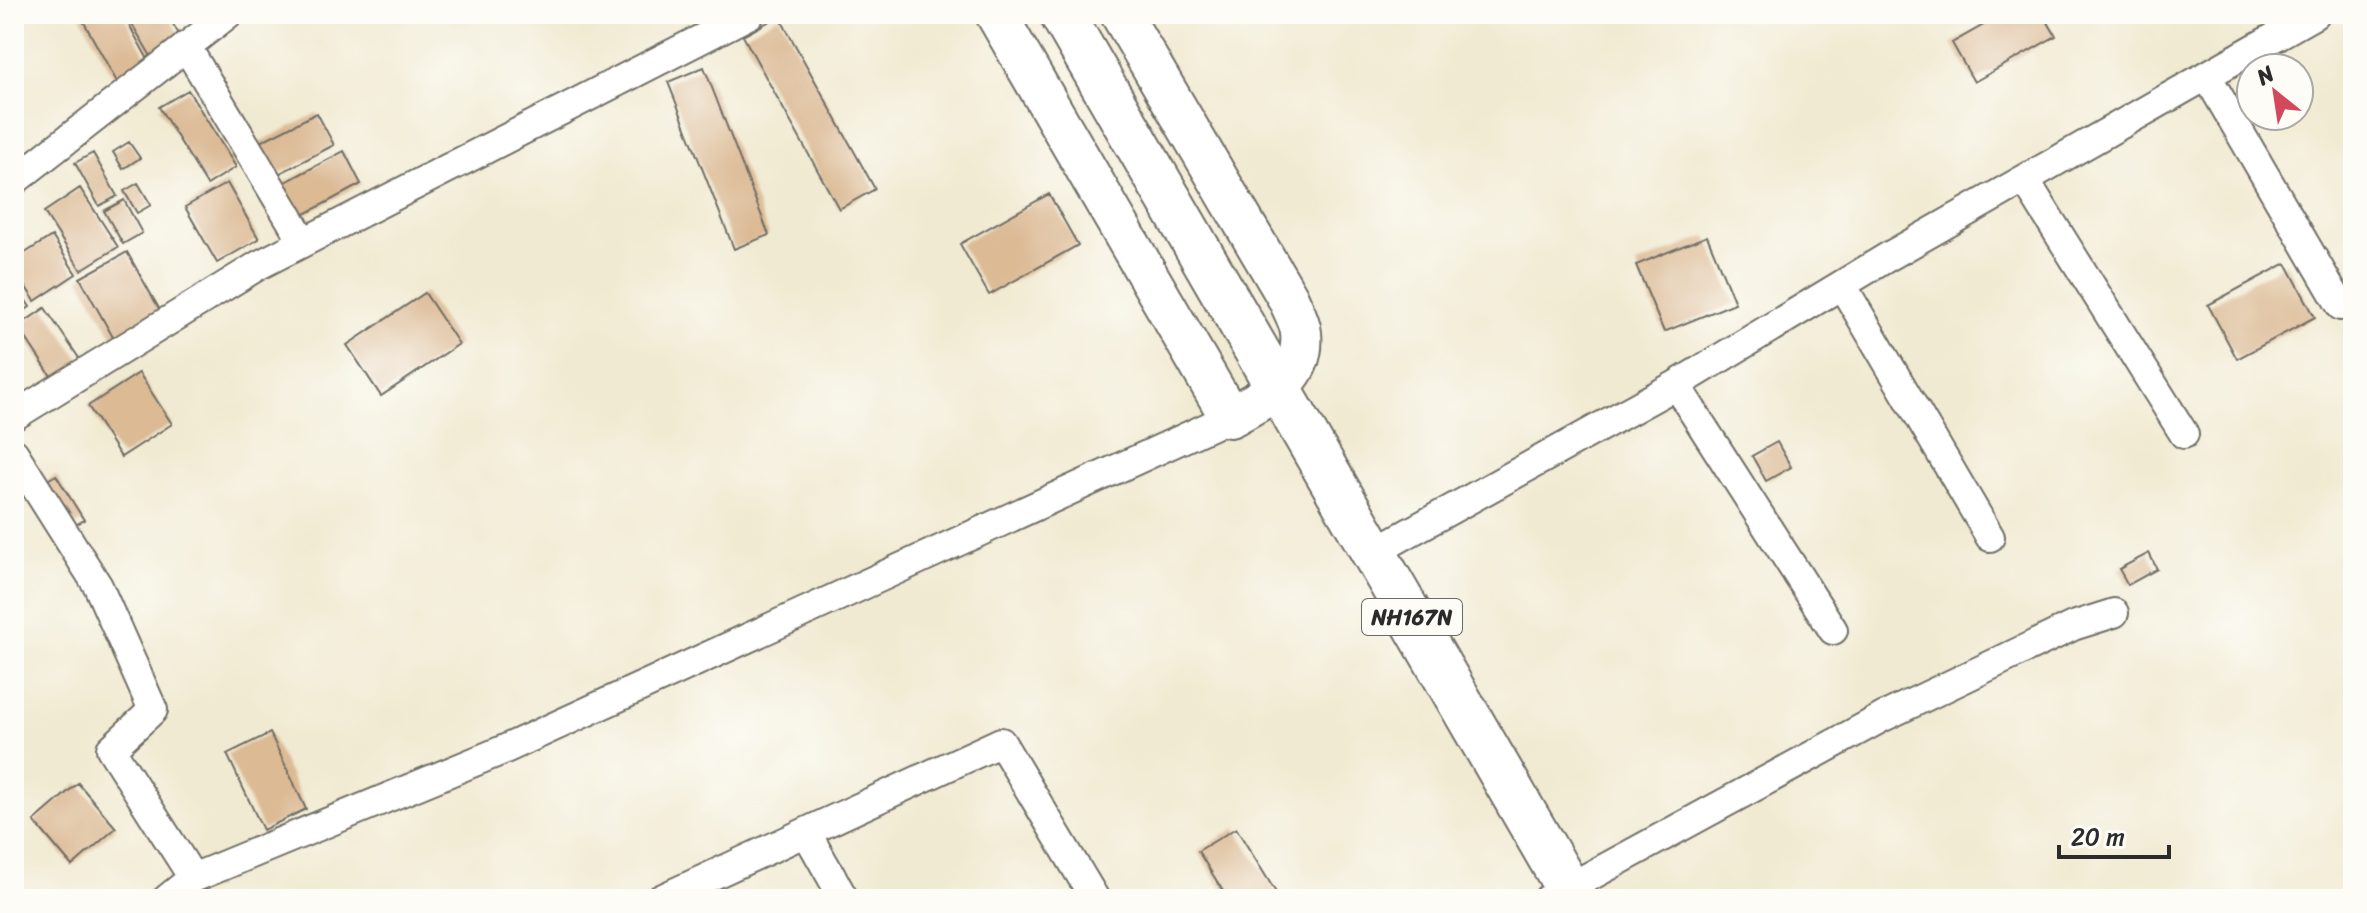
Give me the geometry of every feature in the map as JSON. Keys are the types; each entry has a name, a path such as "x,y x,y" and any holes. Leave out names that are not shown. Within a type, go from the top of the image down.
{"highway":[{"name":"NH167N","path":"1062,14 1374,552 1563,896"}],"main road":[{"path":"996,14 1230,417 1280,388 1300,360 1301,331 1288,298 1121,14"}],"street":[{"path":"14,181 228,14"},
{"path":"14,416 259,265 750,14"},
{"path":"1374,552 1676,385 1842,285 2315,14"},
{"path":"186,46 303,241"},
{"path":"2207,76 2341,306"},
{"path":"2025,180 2184,434"},
{"path":"1842,285 1990,537"},
{"path":"1676,385 1833,630"},
{"path":"167,899 193,878 503,750 1230,417"},
{"path":"14,453 98,586 153,710 111,749 193,878"},
{"path":"1563,896 1883,717 2073,626 2114,613"},
{"path":"661,899 1001,742 1095,899"},
{"path":"806,832 844,899"}],"building":[{"path":"86,14 123,14 150,63 117,82 81,17"},
{"path":"126,14 167,14 183,41 152,58"},
{"path":"2003,14 2043,14 2056,36 1974,82 1952,43"},
{"path":"779,16 875,189 839,209 743,36"},
{"path":"704,67 769,235 734,249 668,82"},
{"path":"188,90 236,167 207,185 159,107"},
{"path":"317,113 334,145 271,178 254,145"},
{"path":"129,142 140,158 123,169 113,152"},
{"path":"344,151 361,184 294,220 276,187"},
{"path":"93,153 117,196 99,206 75,163"},
{"path":"138,183 151,205 137,213 124,191"},
{"path":"227,183 259,239 217,263 185,207"},
{"path":"80,188 118,247 81,270 44,212"},
{"path":"1049,194 1078,245 989,295 960,244"},
{"path":"124,200 142,233 123,244 104,211"},
{"path":"52,236 76,274 35,301 14,269 14,260"},
{"path":"1707,236 1735,303 1664,332 1636,265"},
{"path":"127,252 162,314 115,341 80,278"},
{"path":"2286,263 2315,317 2237,359 2208,305"},
{"path":"14,282 30,307 14,317"},
{"path":"425,293 459,344 381,396 347,345"},
{"path":"45,308 83,364 55,382 18,326"},
{"path":"139,373 172,424 121,457 88,406"},
{"path":"1777,442 1791,467 1766,481 1752,456"},
{"path":"56,475 84,520 57,536 29,491"},
{"path":"2149,553 2157,569 2128,585 2119,569"},
{"path":"270,733 306,809 263,830 227,754"},
{"path":"78,783 116,828 72,866 34,821"},
{"path":"1236,828 1280,899 1228,899 1198,851"}]}
